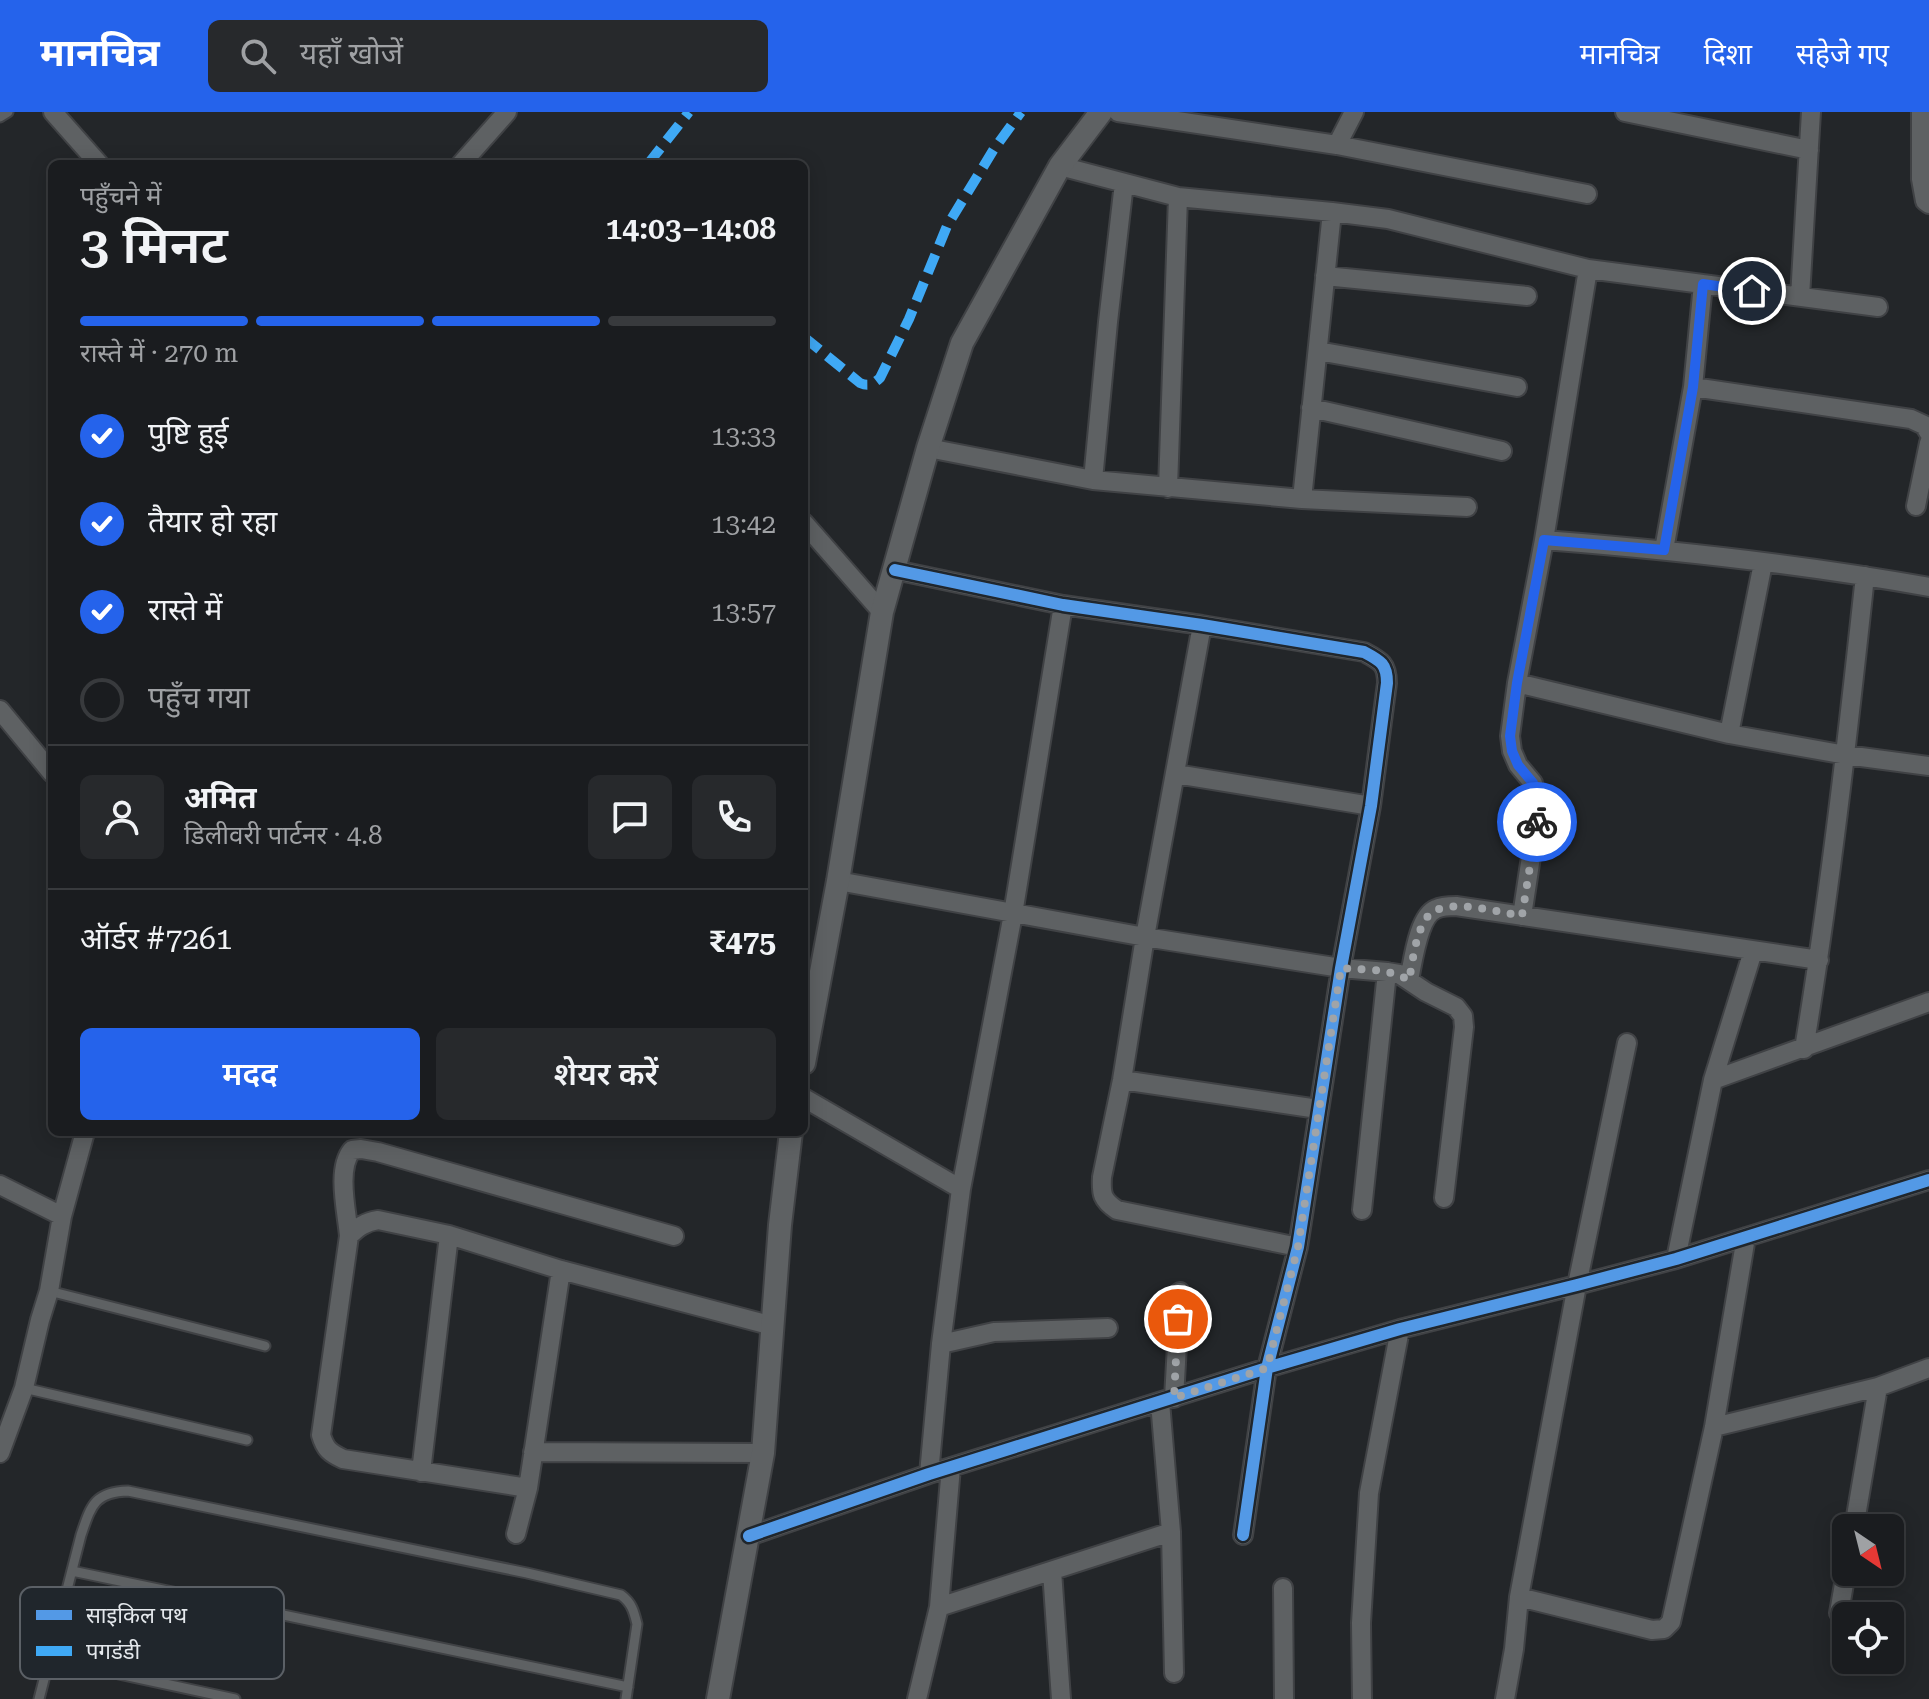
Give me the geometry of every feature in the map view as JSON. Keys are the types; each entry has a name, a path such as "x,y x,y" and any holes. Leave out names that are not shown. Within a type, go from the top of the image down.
{"street":[{"path":"53,112 95,160"},
{"path":"465,160 507,112"},
{"path":"808,1018 838,881 882,612 928,448 962,343 1060,166 1101,112"},
{"path":"1118,112 1337,145 1587,194"},
{"path":"1337,145 1354,112"},
{"path":"1625,112 1809,150"},
{"path":"1800,297 1811,112"},
{"path":"1921,112 1921,179 1925,201 1929,204"},
{"path":"1060,166 1178,197 1388,219 1588,269 1878,307"},
{"path":"1093,480 1124,183"},
{"path":"1168,488 1178,197"},
{"path":"1302,499 1332,212"},
{"path":"1522,916 1537,817 1533,783 1518,765 1510,736 1588,269"},
{"path":"1325,276 1527,296"},
{"path":"1664,550 1693,387 1703,284"},
{"path":"1318,351 1517,387"},
{"path":"1693,387 1911,419 1924,425 1929,433"},
{"path":"1311,408 1502,451"},
{"path":"1916,506 1929,443"},
{"path":"928,448 1093,480 1302,499 1467,507"},
{"path":"808,528 882,612"},
{"path":"1544,540 1664,550 1929,587"},
{"path":"1729,734 1763,563"},
{"path":"895,570 1063,605 1364,652 1387,670 1371,806 1341,968 1298,1247 1267,1368 1243,1535"},
{"path":"1804,1049 1846,755 1865,576"},
{"path":"929,1474 941,1344 961,1189 1013,914 1063,605"},
{"path":"1202,625 1102,1177 1102,1191 1106,1203 1117,1210 1298,1247"},
{"path":"1517,683 1729,734 1929,766"},
{"path":"0,710 48,768"},
{"path":"1176,774 1371,806"},
{"path":"838,881 1145,937 1341,968 1399,974 1456,1007 1463,1016 1444,1198"},
{"path":"1409,980 1426,917 1435,909 1456,906 1819,960"},
{"path":"1676,1259 1713,1080 1753,951"},
{"path":"1362,1210 1387,972"},
{"path":"1713,1080 1929,1002"},
{"path":"1505,1699 1519,1597 1577,1285 1627,1043"},
{"path":"1122,1080 1318,1109"},
{"path":"808,1100 961,1189"},
{"path":"0,1453 24,1388 49,1291 62,1216 84,1136"},
{"path":"718,1699 763,1453 780,1225 791,1136"},
{"path":"528,1488 343,1459 330,1453 324,1445 321,1435 349,1236 344,1171 346,1157 352,1150 378,1152 674,1236"},
{"path":"749,1536 929,1474 1267,1368 1400,1329 1676,1259 1929,1180"},
{"path":"0,1185 62,1216"},
{"path":"349,1236 368,1221 378,1220 449,1235 561,1270 773,1326"},
{"path":"421,1472 449,1235"},
{"path":"1519,1597 1652,1630 1664,1629 1671,1622 1714,1427 1746,1237"},
{"path":"516,1534 528,1488 561,1270"},
{"path":"1174,1673 1167,1400 1180,1292"},
{"path":"941,1344 994,1332 1108,1328"},
{"path":"1362,1699 1361,1623 1369,1493 1400,1329"},
{"path":"1714,1427 1878,1387 1929,1368"},
{"path":"1856,1514 1878,1387"},
{"path":"533,1452 763,1453"},
{"path":"917,1699 939,1607 951,1467"},
{"path":"939,1607 1171,1532"},
{"path":"1052,1571 1061,1699"},
{"path":"1283,1588 1284,1699"}],"lane":[{"path":"0,117 8,112"},
{"path":"49,1291 265,1346"},
{"path":"24,1388 247,1440"},
{"path":"68,1587 81,1535 94,1502 114,1491 128,1491 621,1595 629,1601 637,1624 626,1699"},
{"path":"72,1571 149,1587"},
{"path":"284,1615 628,1687"},
{"path":"39,1699 44,1679"},
{"path":"142,1679 235,1699"}],"marked path":[{"path":"651,160 689,112"},
{"path":"808,340 860,383 871,384 880,378 909,319 947,226 994,149 1021,112"}],"cycle path":[{"path":"895,570 1063,605 1364,652 1379,661 1386,671 1371,806 1341,968 1298,1247 1267,1368 1243,1535"},
{"path":"749,1536 929,1474 1267,1368 1400,1329 1676,1259 1929,1180"}],"way so far":[{"path":"1178,1319 1174,1398 1267,1368 1298,1247 1341,968 1399,974 1409,980 1420,931 1426,917 1435,909 1456,906 1522,916 1537,822"}],"route":[{"path":"1537,822 1533,783 1518,765 1510,736 1544,540 1664,550 1693,387 1703,284 1752,291"}]}
